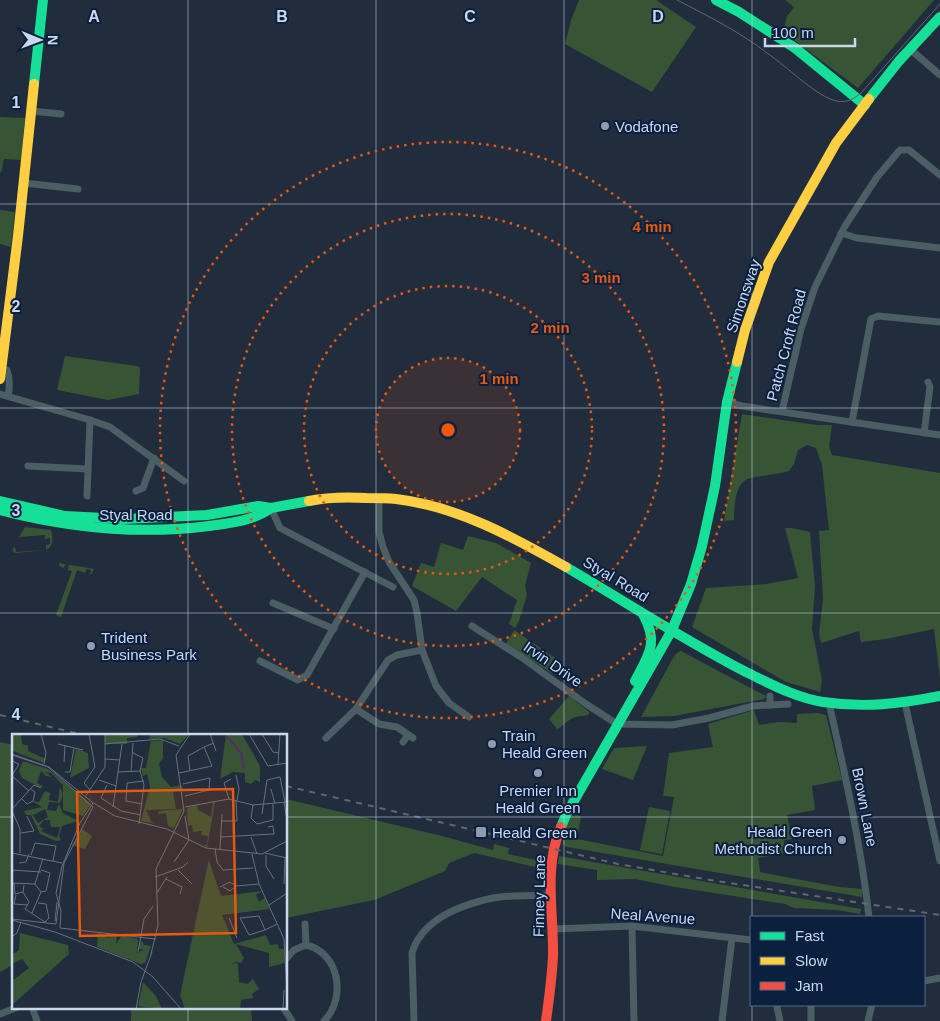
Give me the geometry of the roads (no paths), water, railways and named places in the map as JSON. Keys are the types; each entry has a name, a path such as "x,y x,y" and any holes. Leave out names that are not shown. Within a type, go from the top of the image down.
{"street":[{"path":"1,374 24,183 43,0"},
{"path":"716,0 739,12 795,48 865,105"},
{"name":"Simonsway","path":"672,630 691,584 702,546 715,486 727,402 745,330 770,262 836,144 910,49 940,17"},
{"path":"910,49 940,75"},
{"path":"31,111 61,114"},
{"name":"Patch Croft Road","path":"782,411 801,329 815,286 841,232 877,177 900,150 909,150 940,175"},
{"path":"24,183 78,189"},
{"path":"841,232 857,238 940,248"},
{"path":"852,422 871,319 878,316 940,322"},
{"path":"1,374 7,370 9,378 8,396"},
{"path":"924,433 930,387 928,382"},
{"path":"0,394 110,427 184,481"},
{"path":"727,402 742,406 940,435"},
{"path":"87,496 90,420"},
{"path":"136,492 143,488 154,458"},
{"path":"28,466 88,469"},
{"name":"Styal Road","path":"0,501 65,516 124,520 199,516 258,506 270,508 330,497 396,499 428,505 482,522 520,541 738,669 786,692 829,703 874,706 905,703 940,696"},
{"path":"379,498 379,532 383,547 389,562 414,600 422,650 436,686 457,710 469,717"},
{"path":"270,508 280,528 393,587"},
{"name":"Styal Road","path":"0,510 27,518 80,528 137,530 186,529 229,523 260,516 270,508"},
{"path":"260,661 298,680 307,675 365,572"},
{"path":"273,603 334,628"},
{"name":"Finney Lane","path":"631,700 631,690 652,645 653,636 649,624 641,612"},
{"name":"Irvin Drive","path":"472,626 521,657 617,724"},
{"name":"Finney Lane","path":"546,1021 552,977 551,866 558,833 567,813 672,630"},
{"path":"326,738 356,709 383,666 392,657 422,650"},
{"path":"770,696 770,705"},
{"name":"Brown Lane","path":"829,703 847,780 869,916"},
{"path":"905,703 940,861"},
{"path":"617,724 672,725 710,718 753,706 788,704"},
{"path":"356,709 379,724 397,728 410,737 403,742"},
{"path":"414,1021 412,953 414,944 426,928 453,911 494,898 550,895"},
{"path":"305,924 306,945"},
{"path":"632,926 634,1021"},
{"name":"Neal Avenue","path":"553,929 632,926 750,940"},
{"path":"722,1021 732,938"},
{"path":"288,957 294,950 306,945 320,950 329,960 335,972 336,1000 324,1021"},
{"path":"925,981 940,978"},
{"path":"811,1006 811,1021"},
{"path":"868,1021 872,1006"},
{"path":"777,1007 780,1021"},
{"path":"0,1014 15,1008"},
{"path":"32,1008 37,1021"},
{"path":"284,1008 292,1021"}],"tram line":[{"path":"677,0 746,38 825,97 841,102 855,98 861,93 940,4"}],"railway":[{"path":"0,715 80,734"},
{"path":"288,786 618,864 940,915"}],"place":[{"name":"Vodafone","path":"605,126"},
{"name":"Trident Business Park","path":"91,646"},
{"name":"Train Heald Green","path":"492,744"},
{"name":"Premier Inn Heald Green","path":"538,773"},
{"name":"Heald Green","path":"481,832"},
{"name":"Heald Green Methodist Church","path":"842,840"}]}
